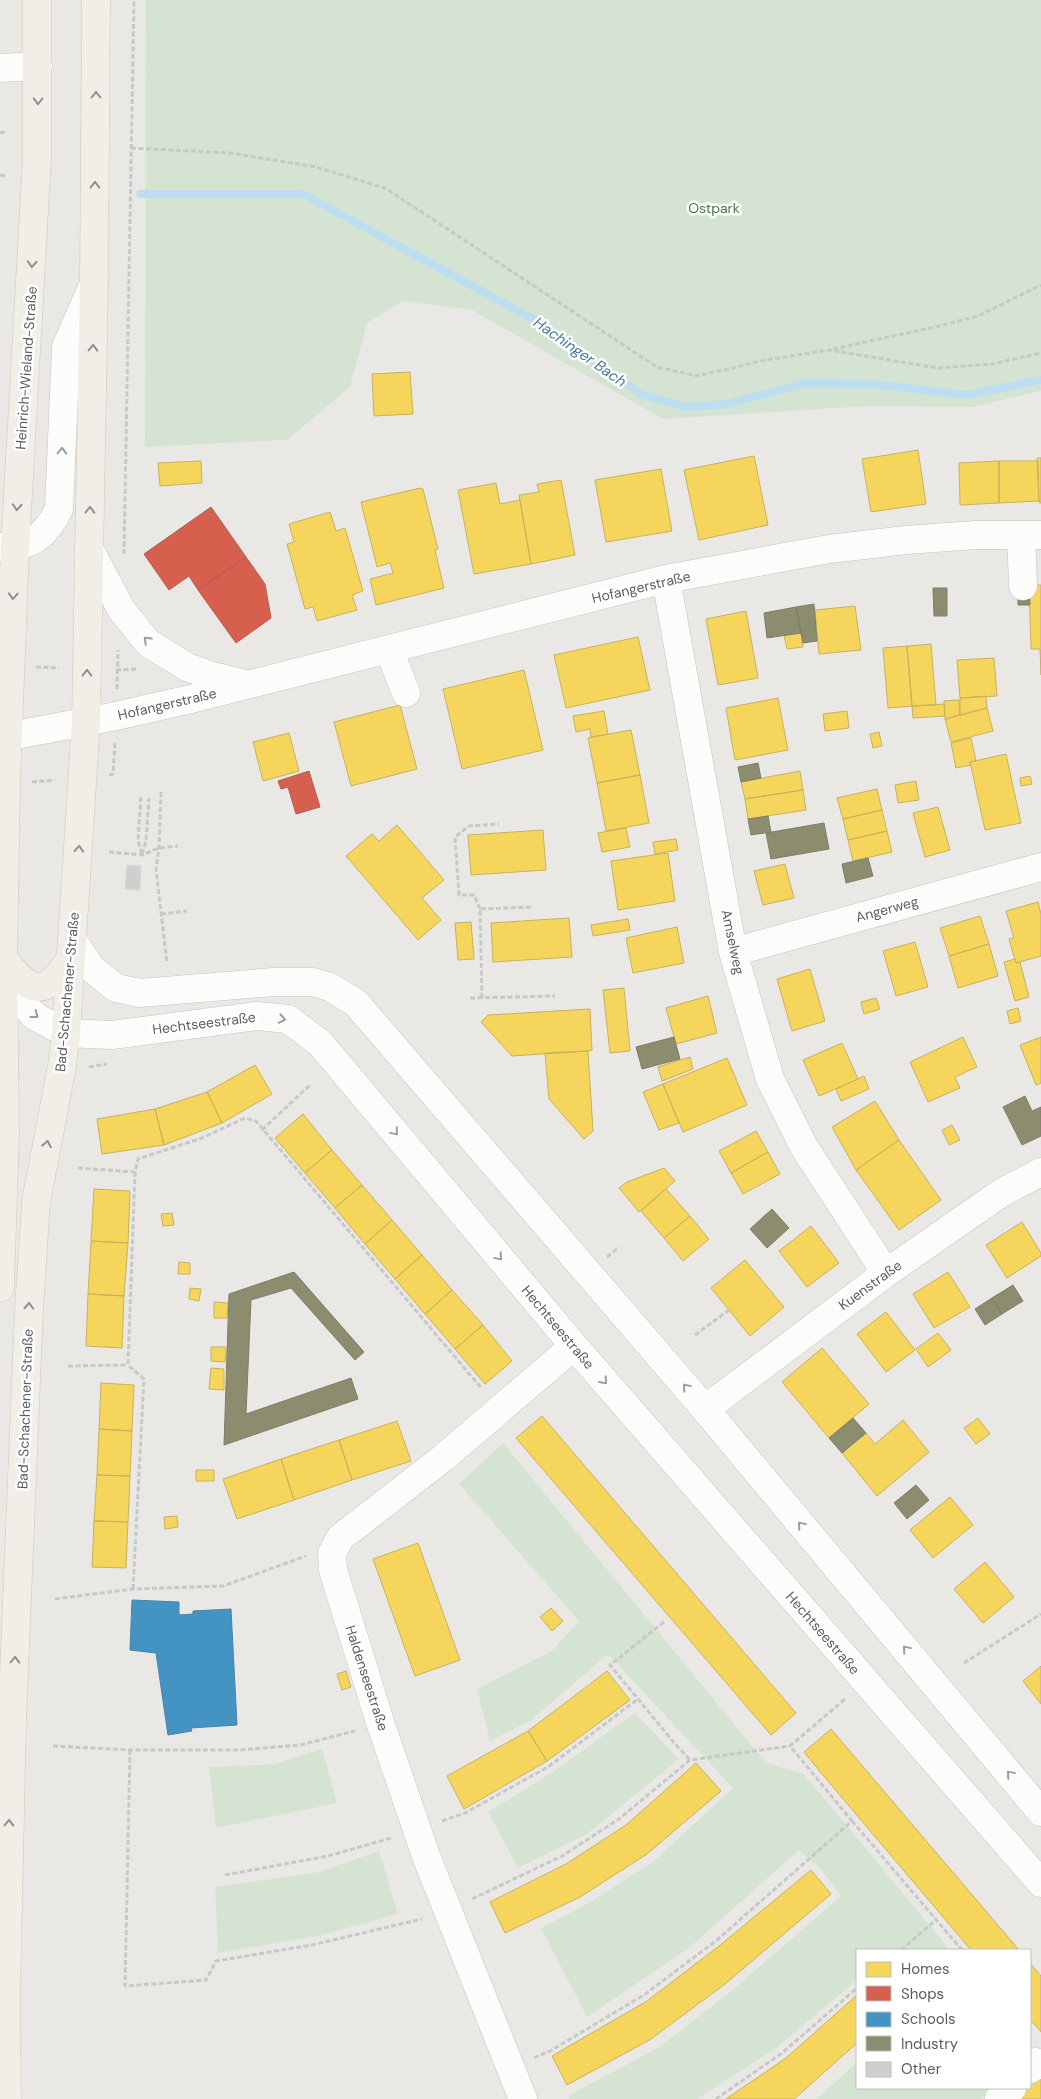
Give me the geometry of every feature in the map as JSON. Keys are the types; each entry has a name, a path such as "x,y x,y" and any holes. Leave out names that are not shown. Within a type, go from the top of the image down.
{"main road":[{"name":"Heinrich-Wieland-Straße","path":"3,735 8,547 37,158 37,0"},
{"path":"86,722 94,283 96,0"},
{"name":"Bad-Schachener-Straße","path":"7,2099 6,1999 12,1720 29,1309 36,1202 62,1066 66,1033 86,722"},
{"path":"0,1288 5,1132 3,735"},
{"path":"3,959 19,979 29,986 44,986 58,978 71,950"}],"street":[{"path":"0,68 38,66"},
{"path":"8,547 35,539 50,527 60,510 66,347 94,283"},
{"name":"Hofangerstraße","path":"3,735 86,722 248,685 666,579 829,549 976,535 1031,535"},
{"path":"1024,586 1031,535"},
{"name":"Hofangerstraße","path":"89,548 121,609 148,642 187,667 248,685"},
{"name":"Amselweg","path":"666,579 733,952 770,1079 804,1147 886,1273"},
{"path":"389,650 406,693"},
{"name":"Angerweg","path":"733,952 1041,867"},
{"path":"71,950 116,988 140,993 296,981 313,982 330,986 344,994 370,1017 705,1409 1041,1812"},
{"name":"Hechtseestraße","path":"3,959 14,996 36,1017 66,1033 112,1035 257,1016 288,1019 320,1043 574,1346 1041,1883"},
{"name":"Kuenstraße","path":"705,1409 886,1273 1001,1193 1041,1172"},
{"path":"332,1553 340,1538 500,1410 574,1346"},
{"name":"Haldenseestraße","path":"332,1553 333,1570 380,1722 426,1856 523,2099"},
{"path":"1031,2068 1035,2062 1041,2066"},
{"path":"999,2099 1011,2089"}],"path":[{"path":"124,561 134,0"},
{"path":"0,133 7,131"},
{"path":"131,148 230,153 316,167 385,188 657,367 698,376 765,360 829,350 978,316 1041,285"},
{"path":"0,174 6,176"},
{"path":"829,350 938,368 992,364 1041,353"},
{"path":"117,670 121,609"},
{"path":"161,792 159,848 156,869 160,914 168,966"},
{"path":"141,797 138,840 142,855"},
{"path":"142,855 146,841 149,798"},
{"path":"482,998 480,910 474,895 459,895 455,837 469,826 499,824"},
{"path":"109,852 142,855 159,848 178,846"},
{"path":"480,910 531,907"},
{"path":"160,914 186,912"},
{"path":"470,998 555,996"},
{"path":"262,1130 310,1084"},
{"path":"128,1365 135,1172 138,1159 202,1138 245,1118 256,1121 500,1410"},
{"path":"78,1168 135,1172"},
{"path":"695,1335 729,1310"},
{"path":"68,1366 128,1365 144,1379 133,1589"},
{"path":"55,1599 133,1589 223,1586 307,1556 332,1553"},
{"path":"964,1663 1041,1614"},
{"path":"664,1622 610,1665 674,1744 690,1760"},
{"path":"130,1750 125,1986 206,1980 216,1961 312,1946 431,1917 562,1856 618,1818 690,1760 790,1746 866,1682"},
{"path":"53,1746 130,1750 240,1750 300,1745 366,1728 380,1722"},
{"path":"790,1746 961,1949"},
{"path":"511,2069 550,2051 644,1995 718,1940 852,1821"},
{"path":"902,1949 936,1920"},
{"path":"716,2099 782,2053 856,1989"}],"green space":[{"name":"Ostpark","path":"146,0 1041,0 1041,391 972,407 869,406 663,419 472,310 403,301 367,323 350,387 287,440 145,447"},
{"path":"503,1443 766,1763 804,1774 949,1949 856,1949 856,1981 775,2049 697,2099 570,2099 568,2096 661,2046 735,1988 841,1896 820,1868 799,1850 689,1948 587,2017 541,1928 587,1904 654,1861 733,1788 608,1654 530,1721 490,1741 477,1689 552,1651 579,1621 459,1484"},
{"path":"635,1713 679,1759 587,1834 518,1868 488,1812 550,1774"},
{"path":"322,1749 337,1803 216,1828 209,1767 274,1764"},
{"path":"379,1851 398,1914 318,1936 218,1953 215,1887 319,1872"},
{"path":"856,2063 856,2089 993,2089 981,2099 817,2099"}],"building: Homes":[{"path":"410,372 413,414 374,416 372,374"},
{"path":"918,450 926,504 871,512 862,459"},
{"path":"754,456 768,525 699,540 684,470"},
{"path":"1037,458 1041,458 1041,503 1039,503"},
{"path":"201,461 202,483 160,486 158,463"},
{"path":"999,461 999,503 960,505 959,463"},
{"path":"999,461 1038,461 1039,501 999,503"},
{"path":"661,469 672,531 606,542 595,480"},
{"path":"561,480 575,555 531,564 519,495 539,492 537,484"},
{"path":"496,483 500,504 520,500 531,564 474,574 458,490"},
{"path":"420,488 423,489 438,549 435,550 444,588 376,605 370,579 393,573 390,563 377,567 361,502"},
{"path":"330,512 336,531 345,528 363,591 352,595 357,610 317,621 313,607 305,609 287,544 294,542 289,524"},
{"path":"1041,585 1041,675 1040,649 1031,649 1029,586"},
{"path":"855,606 861,650 819,654 815,610"},
{"path":"746,611 758,678 718,685 706,619"},
{"path":"801,633 803,647 787,649 784,635"},
{"path":"638,637 650,690 566,708 554,655"},
{"path":"931,644 936,705 912,706 907,646"},
{"path":"907,646 912,706 888,708 883,648"},
{"path":"994,658 997,696 960,698 957,660"},
{"path":"524,670 543,750 462,769 443,689"},
{"path":"986,696 987,708 960,715 960,698"},
{"path":"778,698 788,750 735,760 726,708"},
{"path":"959,700 960,715 945,719 944,701"},
{"path":"944,704 945,716 913,718 912,706"},
{"path":"400,705 417,769 351,786 334,722"},
{"path":"987,708 993,731 951,742 945,719"},
{"path":"604,711 608,734 591,737 590,729 576,732 573,716"},
{"path":"847,711 849,728 825,731 823,714"},
{"path":"631,730 640,775 597,783 588,738"},
{"path":"879,732 882,746 873,748 870,734"},
{"path":"289,733 299,771 263,781 253,742"},
{"path":"971,738 976,761 970,762 971,765 956,768 951,743"},
{"path":"1006,754 1021,823 985,830 970,762"},
{"path":"800,771 803,790 745,799 741,782"},
{"path":"640,775 649,823 606,831 597,783"},
{"path":"1030,776 1032,784 1021,786 1020,778"},
{"path":"916,781 919,800 898,803 895,785"},
{"path":"877,789 882,810 843,819 837,798"},
{"path":"803,790 806,810 748,819 745,799"},
{"path":"938,807 950,850 925,857 913,813"},
{"path":"882,810 887,831 848,840 843,819"},
{"path":"397,825 444,880 422,898 441,920 418,940 346,856 372,834 379,841"},
{"path":"626,828 630,847 602,852 598,833"},
{"path":"543,830 546,870 471,875 468,835"},
{"path":"887,831 892,852 853,861 848,840"},
{"path":"676,839 678,850 655,854 653,842"},
{"path":"668,853 675,901 618,910 611,861"},
{"path":"785,864 794,898 763,905 754,871"},
{"path":"1038,902 1041,914 1041,956 1016,963 1009,939 1014,938 1006,911"},
{"path":"980,916 989,944 949,956 940,928"},
{"path":"569,918 572,957 493,962 491,923"},
{"path":"628,919 630,930 593,936 591,925"},
{"path":"471,922 474,959 458,960 455,923"},
{"path":"677,927 684,963 633,973 626,938"},
{"path":"915,942 928,987 896,996 883,951"},
{"path":"989,944 998,976 958,988 949,956"},
{"path":"1015,959 1016,963 1020,962 1029,997 1015,1001 1004,962"},
{"path":"810,969 825,1021 792,1031 777,979"},
{"path":"624,988 630,1051 610,1053 603,990"},
{"path":"708,996 717,1033 676,1044 666,1008"},
{"path":"876,998 880,1009 864,1014 861,1002"},
{"path":"1018,1008 1021,1021 1010,1024 1007,1011"},
{"path":"590,1009 592,1050 588,1051 512,1056 481,1022 488,1015"},
{"path":"963,1037 977,1067 955,1077 960,1088 928,1102 910,1062"},
{"path":"1041,1037 1041,1083 1036,1085 1020,1045"},
{"path":"842,1043 858,1079 819,1096 803,1060"},
{"path":"588,1051 593,1131 584,1139 549,1099 545,1053"},
{"path":"690,1057 693,1069 662,1081 658,1067"},
{"path":"727,1058 747,1105 683,1132 663,1084"},
{"path":"255,1065 272,1094 222,1123 207,1092"},
{"path":"864,1076 869,1089 841,1101 836,1089"},
{"path":"663,1084 679,1123 659,1130 643,1092"},
{"path":"207,1092 222,1123 164,1145 155,1109"},
{"path":"875,1101 899,1140 856,1170 832,1127"},
{"path":"155,1109 164,1145 102,1154 97,1119"},
{"path":"303,1114 332,1150 305,1173 275,1138"},
{"path":"952,1125 960,1140 949,1145 942,1130"},
{"path":"756,1131 768,1152 731,1173 719,1151"},
{"path":"899,1140 941,1200 899,1230 856,1170"},
{"path":"332,1150 362,1185 335,1208 305,1173"},
{"path":"768,1152 780,1174 743,1194 731,1173"},
{"path":"664,1168 675,1181 639,1212 619,1188 627,1182"},
{"path":"362,1185 392,1220 365,1244 335,1208"},
{"path":"94,1189 130,1191 128,1243 91,1241"},
{"path":"666,1189 690,1216 664,1238 641,1211"},
{"path":"172,1213 174,1225 163,1226 161,1214"},
{"path":"690,1216 709,1239 683,1261 664,1238"},
{"path":"392,1220 422,1255 395,1279 365,1244"},
{"path":"1022,1222 1041,1256 1007,1278 986,1245"},
{"path":"811,1226 839,1263 807,1287 779,1251"},
{"path":"91,1241 128,1243 124,1296 88,1294"},
{"path":"422,1255 452,1290 425,1314 395,1279"},
{"path":"745,1260 784,1307 750,1336 711,1288"},
{"path":"179,1262 190,1263 190,1274 178,1274"},
{"path":"948,1272 970,1307 934,1328 913,1294"},
{"path":"190,1288 201,1289 199,1301 189,1299"},
{"path":"452,1290 483,1325 455,1349 425,1314"},
{"path":"88,1294 124,1296 122,1348 86,1346"},
{"path":"214,1302 228,1303 227,1318 214,1318"},
{"path":"886,1312 915,1350 886,1372 857,1334"},
{"path":"483,1325 512,1361 485,1384 455,1349"},
{"path":"938,1333 951,1350 928,1367 916,1349"},
{"path":"211,1347 226,1347 225,1362 211,1361"},
{"path":"822,1348 869,1404 829,1438 782,1382"},
{"path":"211,1368 224,1369 224,1390 209,1389"},
{"path":"101,1383 134,1385 132,1431 99,1429"},
{"path":"542,1416 796,1713 771,1735 516,1438"},
{"path":"978,1418 990,1434 976,1444 964,1428"},
{"path":"903,1420 929,1452 877,1496 842,1453 866,1433 875,1444"},
{"path":"397,1421 411,1461 352,1480 339,1440"},
{"path":"99,1429 132,1431 130,1476 97,1475"},
{"path":"339,1440 352,1480 294,1500 281,1459"},
{"path":"281,1459 294,1500 237,1519 223,1479"},
{"path":"196,1470 214,1470 214,1481 196,1481"},
{"path":"97,1475 130,1476 128,1522 94,1521"},
{"path":"950,1497 973,1525 933,1558 910,1530"},
{"path":"177,1516 178,1527 165,1529 164,1517"},
{"path":"94,1521 128,1522 126,1568 92,1567"},
{"path":"418,1543 460,1660 415,1676 373,1559"},
{"path":"985,1562 1014,1597 983,1623 954,1589"},
{"path":"551,1608 563,1621 552,1631 540,1617"},
{"path":"1041,1666 1041,1704 1023,1681"},
{"path":"346,1671 351,1687 342,1690 337,1674"},
{"path":"607,1671 630,1700 547,1761 528,1731"},
{"path":"831,1729 1018,1949 970,1949 804,1752"},
{"path":"528,1731 547,1761 464,1809 447,1776"},
{"path":"696,1763 721,1791 647,1854 580,1897 505,1933 490,1902 566,1864 626,1825"},
{"path":"811,1870 831,1894 725,1984 651,2039 567,2085 552,2056 647,2001 719,1946"},
{"path":"1031,1964 1041,1976 1041,2032 1031,2020"},
{"path":"856,1996 856,2044 794,2099 726,2099 786,2058"},
{"path":"1038,2075 1041,2079 1041,2099 1012,2099 1024,2089 1031,2089 1031,2082"}],"building: Shops":[{"path":"211,507 246,557 198,590 189,576 169,590 144,554"},
{"path":"246,557 265,584 271,618 236,643 198,590"},
{"path":"309,771 320,807 296,814 288,787 281,789 278,781"}],"building: Schools":[{"path":"132,1600 179,1602 179,1615 193,1614 193,1611 231,1609 237,1725 191,1728 192,1731 168,1735 156,1653 130,1650"}],"building: Industry":[{"path":"1018,586 1029,586 1030,605 1018,605"},
{"path":"933,588 947,588 947,616 934,616"},
{"path":"814,604 817,641 803,643 796,607"},
{"path":"796,607 801,633 767,638 764,613"},
{"path":"758,763 761,778 741,782 738,767"},
{"path":"768,816 771,832 751,835 748,819"},
{"path":"824,823 829,849 771,859 766,833"},
{"path":"868,858 873,876 846,883 842,864"},
{"path":"674,1037 680,1059 642,1069 636,1047"},
{"path":"1025,1096 1032,1111 1041,1107 1041,1136 1022,1145 1003,1107"},
{"path":"772,1209 789,1228 767,1248 750,1229"},
{"path":"294,1272 364,1352 355,1360 291,1288 251,1300 246,1414 351,1378 358,1399 224,1445 229,1294"},
{"path":"1013,1285 1023,1301 1002,1314 992,1298"},
{"path":"992,1298 1002,1314 985,1325 975,1309"},
{"path":"853,1418 866,1433 842,1453 829,1438"},
{"path":"916,1485 929,1500 907,1519 894,1503"}],"building: Other":[{"path":"127,865 141,866 140,890 125,889"}],"waterway":[{"name":"Hachinger Bach","path":"140,194 303,194 535,320 641,394 686,407 728,404 805,383 873,384 966,395 1041,380"}]}
